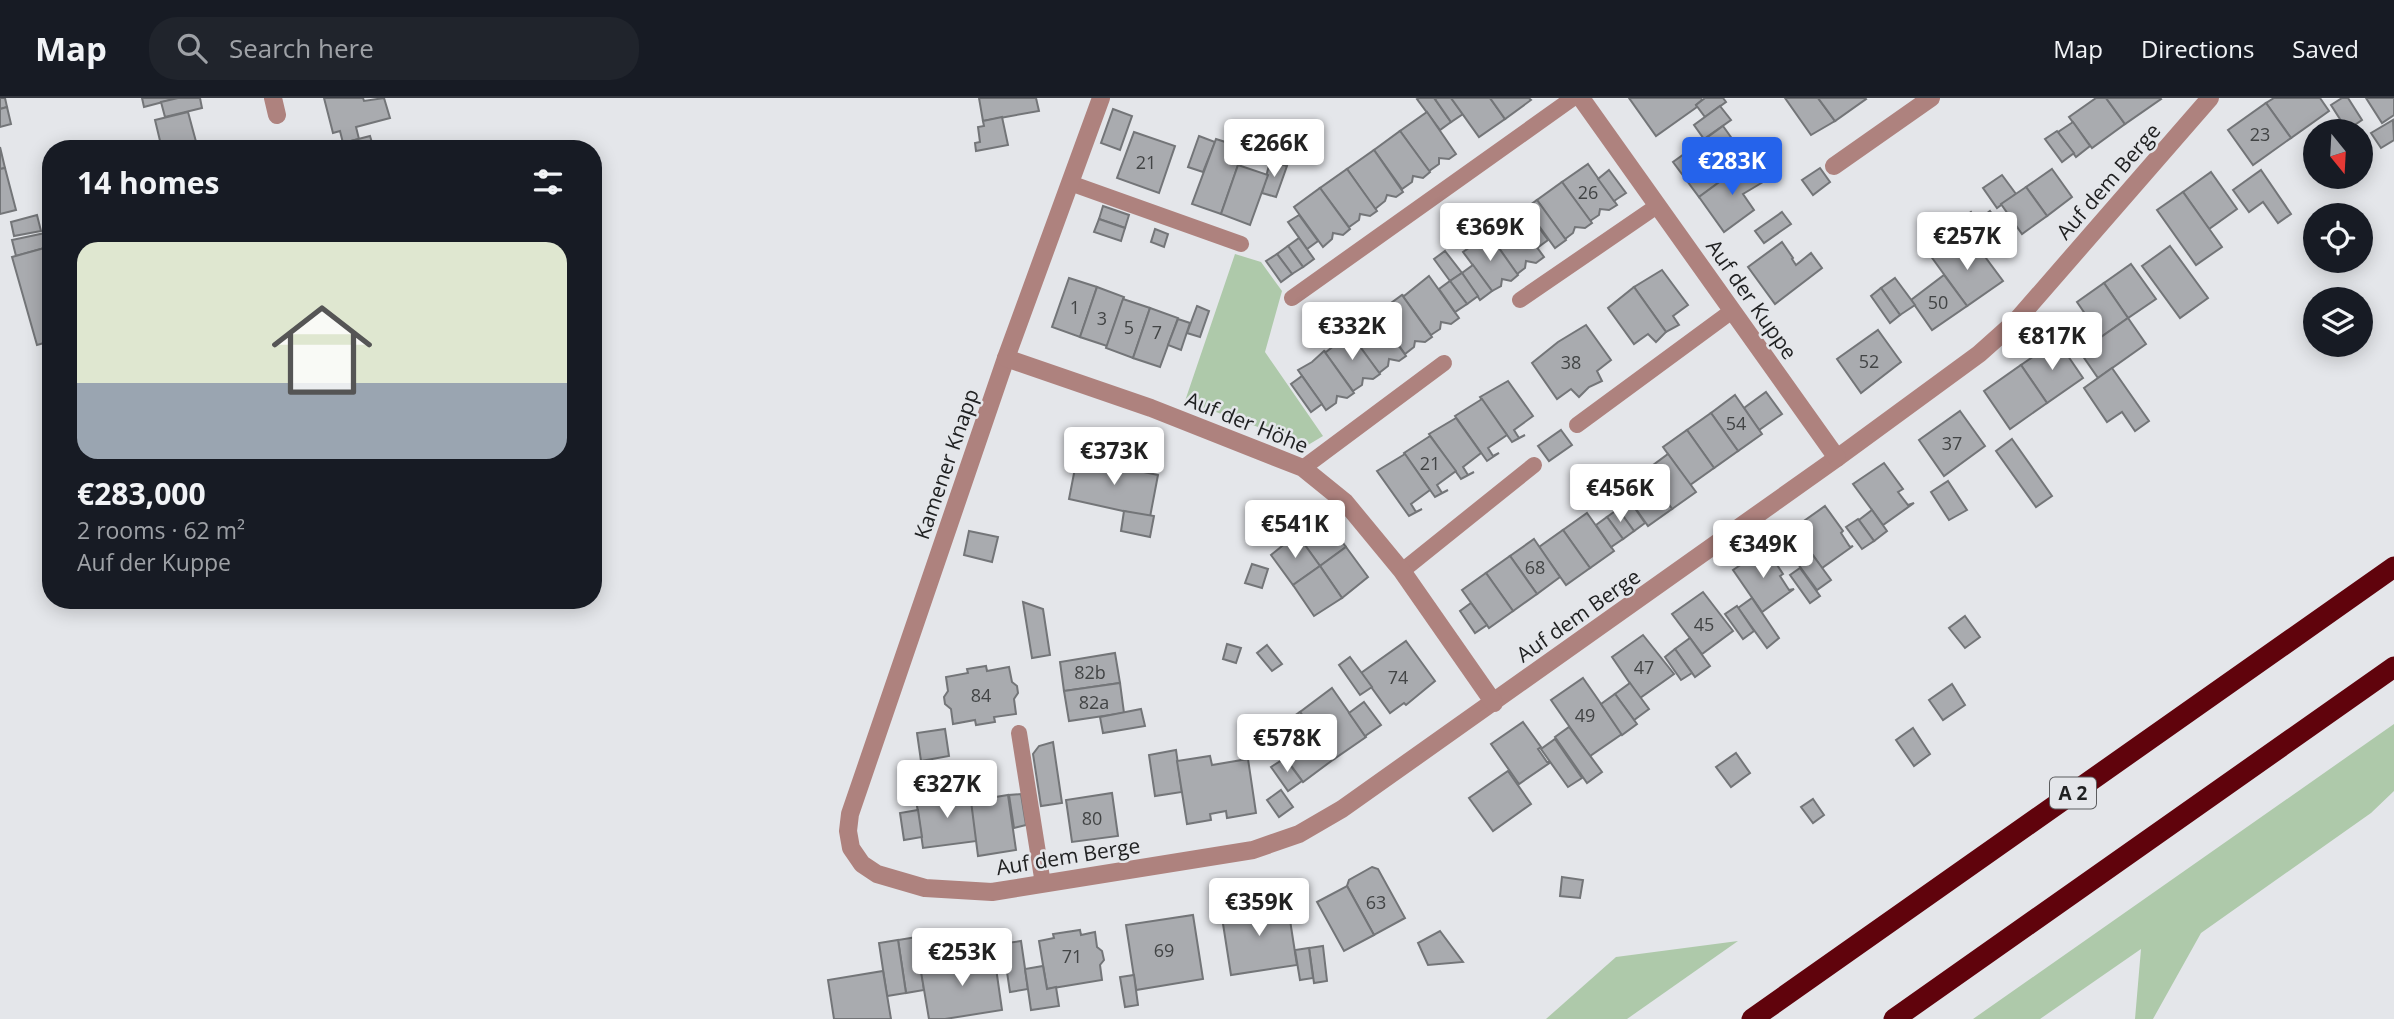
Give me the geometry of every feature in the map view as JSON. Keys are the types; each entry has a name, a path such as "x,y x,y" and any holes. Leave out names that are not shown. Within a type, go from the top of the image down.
{"highway":[{"name":"A 2","path":"1752,1019 2394,567"},
{"path":"1894,1019 2394,667"}],"street":[{"name":"Kamener Knapp","path":"852,848 848,831 850,814 1006,358 1101,98"},
{"name":"Auf der Kuppe","path":"1581,98 1837,458"},
{"path":"1834,166 1931,98"},
{"name":"Auf dem Berge","path":"852,848 862,864 877,874 925,888 992,892 1253,850 1299,834 1342,809 1494,703 1979,354 2016,321 2210,98"},
{"name":"Auf der Höhe","path":"1006,358 1151,408 1303,468 1345,502 1402,571 1494,703"}],"lane":[{"path":"1292,298 1573,98"},
{"path":"1070,183 1241,244"},
{"path":"1520,300 1657,206"},
{"path":"1577,425 1732,311"},
{"path":"1303,468 1444,363"},
{"path":"1402,571 1534,465"},
{"path":"1019,733 1043,884"}],"green space":[{"path":"1235,254 1261,262 1282,291 1265,352 1323,436 1308,445 1185,401"},
{"path":"2394,724 2394,791 2371,813 2201,933 2153,1019 2135,1019 2141,949 2040,1019 1973,1019"},
{"path":"1738,941 1627,1019 1546,1019 1616,957"}],"building":[{"path":"0,98 5,98 7,107 0,109"},
{"path":"142,98 178,98 144,107"},
{"path":"178,98 200,98 202,108 165,117 161,102"},
{"path":"324,98 363,98 364,101 384,98 390,118 356,127 359,139 342,140 340,131 333,133"},
{"path":"979,98 1036,98 1039,111 983,121"},
{"path":"1434,98 1451,122 1440,130 1417,99"},
{"path":"1451,98 1463,114 1451,122 1435,99"},
{"path":"1451,98 1490,98 1505,119 1479,137"},
{"path":"1490,98 1529,98 1531,100 1505,119"},
{"path":"1629,98 1702,100 1697,107 1656,136"},
{"path":"1705,98 1723,98 1726,102 1705,117 1696,105"},
{"path":"1785,98 1818,98 1835,121 1811,135"},
{"path":"1818,98 1865,98 1866,99 1835,121"},
{"path":"2096,98 2106,98 2125,124 2092,148 2069,117"},
{"path":"2106,98 2160,98 2161,99 2125,124"},
{"path":"2274,98 2320,98 2329,111 2318,119 2303,119 2303,129 2291,138 2266,103"},
{"path":"2342,98 2348,98 2361,119 2340,119 2331,105"},
{"path":"2366,98 2394,98 2394,115 2382,123"},
{"path":"2266,103 2291,138 2253,165 2228,130"},
{"path":"1720,106 1731,120 1704,139 1694,125"},
{"path":"7,107 11,124 0,127 0,109"},
{"path":"1113,109 1132,116 1120,150 1101,143"},
{"path":"188,112 196,140 160,140 155,120"},
{"path":"1427,112 1456,154 1449,159 1439,158 1439,164 1429,171 1400,131"},
{"path":"1002,117 1008,145 976,151 975,143 980,142 978,127 984,126 983,121"},
{"path":"2393,120 2394,140 2381,148 2373,132"},
{"path":"2073,122 2090,146 2076,157 2058,132"},
{"path":"1723,126 1748,161 1699,197 1673,162"},
{"path":"1400,131 1430,172 1423,178 1413,176 1412,182 1402,189 1374,150"},
{"path":"2057,131 2074,153 2062,162 2045,139"},
{"path":"1134,132 1175,146 1159,193 1117,178"},
{"path":"370,136 371,140 355,140"},
{"path":"1199,136 1215,142 1203,172 1188,167"},
{"path":"1216,139 1244,148 1221,214 1192,204"},
{"path":"0,147 5,168 0,169"},
{"path":"1374,150 1403,192 1396,197 1387,195 1385,201 1375,209 1347,169"},
{"path":"1270,161 1287,166 1276,197 1262,193"},
{"path":"1748,161 1763,182 1743,194 1754,210 1724,232 1699,197"},
{"path":"1588,164 1617,205 1609,210 1600,209 1599,215 1590,221 1562,182"},
{"path":"1238,165 1268,175 1250,225 1221,214"},
{"path":"5,168 16,210 0,214 0,169"},
{"path":"1820,168 1830,182 1813,195 1802,180"},
{"path":"1347,169 1377,211 1370,216 1360,214 1359,220 1349,227 1320,188"},
{"path":"2052,169 2072,197 2047,216 2026,187"},
{"path":"1609,170 1626,193 1614,201 1598,179"},
{"path":"2261,170 2291,214 2278,223 2263,202 2249,212 2233,190"},
{"path":"2211,172 2237,209 2209,229 2183,192"},
{"path":"2002,175 2016,194 1997,208 1983,188"},
{"path":"1562,182 1592,223 1585,228 1575,227 1573,233 1565,239 1537,200"},
{"path":"2026,187 2047,216 2022,234 2001,204"},
{"path":"1320,188 1350,229 1343,235 1333,233 1332,239 1323,247 1294,207"},
{"path":"2183,192 2222,247 2196,265 2157,210"},
{"path":"1537,200 1566,240 1555,248 1526,208"},
{"path":"1103,206 1129,215 1125,228 1099,219"},
{"path":"1990,211 2011,239 1997,249 1977,221"},
{"path":"1782,212 1791,224 1764,243 1755,231"},
{"path":"1971,212 1977,221 1960,235 1953,225"},
{"path":"1529,214 1548,240 1537,248 1518,222"},
{"path":"37,215 41,231 14,236 11,222"},
{"path":"1299,215 1318,241 1307,249 1288,222"},
{"path":"1514,216 1544,257 1536,263 1526,261 1525,268 1517,274 1489,234"},
{"path":"1099,219 1125,228 1121,241 1094,232"},
{"path":"1977,221 1997,249 1986,257 1966,229"},
{"path":"1155,229 1168,234 1164,247 1151,242"},
{"path":"42,234 42,249 16,256 12,240"},
{"path":"1489,234 1518,275 1511,281 1502,279 1501,286 1492,291 1463,252"},
{"path":"1299,238 1314,259 1303,267 1288,246"},
{"path":"1950,240 1965,260 1980,250 2003,281 1967,306 1930,255"},
{"path":"1782,242 1796,265 1811,253 1822,268 1775,304 1748,267"},
{"path":"1288,246 1303,267 1292,274 1277,254"},
{"path":"2170,246 2208,298 2180,318 2142,266"},
{"path":"42,249 42,344 37,345 12,257"},
{"path":"1445,251 1462,273 1450,281 1434,259"},
{"path":"1277,254 1292,274 1281,282 1266,261"},
{"path":"2131,264 2156,299 2128,318 2104,283"},
{"path":"1473,265 1492,291 1480,300 1462,273"},
{"path":"1662,270 1688,305 1673,316 1679,325 1666,332 1634,287"},
{"path":"1462,273 1478,296 1467,304 1450,281"},
{"path":"1944,275 1967,306 1932,330 1911,300"},
{"path":"1429,276 1459,318 1451,324 1441,322 1440,329 1431,335 1402,295"},
{"path":"1069,278 1097,287 1080,337 1052,327"},
{"path":"1895,278 1915,305 1900,315 1881,288"},
{"path":"1450,281 1467,304 1455,312 1439,289"},
{"path":"2104,283 2128,318 2101,337 2077,302"},
{"path":"1097,287 1124,297 1107,346 1080,337"},
{"path":"1634,287 1666,332 1656,342 1648,334 1634,344 1608,308"},
{"path":"1881,288 1900,315 1890,323 1871,296"},
{"path":"1402,295 1432,337 1425,342 1415,341 1414,347 1405,354 1376,314"},
{"path":"1123,299 1150,308 1133,358 1106,348"},
{"path":"1197,306 1209,311 1200,337 1187,333"},
{"path":"1150,308 1178,318 1160,367 1133,358"},
{"path":"1376,314 1406,356 1399,361 1389,359 1388,366 1379,373 1350,333"},
{"path":"2128,318 2146,344 2098,378 2080,352"},
{"path":"1178,319 1190,323 1181,350 1168,345"},
{"path":"1586,325 1611,360 1597,371 1602,381 1589,387 1579,397 1571,389 1557,399 1532,363 1558,342"},
{"path":"1878,330 1901,362 1861,393 1837,359"},
{"path":"1350,333 1380,374 1373,379 1363,378 1362,385 1353,391 1324,351"},
{"path":"2057,340 2083,378 2047,403 2021,365"},
{"path":"1324,351 1354,393 1347,398 1337,396 1336,403 1326,410 1298,370"},
{"path":"2021,365 2047,403 2010,429 1984,391"},
{"path":"2112,368 2149,421 2135,431 2122,412 2107,422 2084,388"},
{"path":"1302,376 1322,404 1311,412 1291,384"},
{"path":"1508,381 1533,416 1514,430 1519,438 1525,435 1512,442 1480,397"},
{"path":"1766,392 1782,414 1759,430 1744,408"},
{"path":"1735,395 1762,434 1738,451 1711,413"},
{"path":"1482,399 1507,435 1488,448 1493,456 1499,453 1487,461 1455,416"},
{"path":"1960,411 1985,446 1944,476 1919,440"},
{"path":"1711,413 1738,451 1714,468 1687,430"},
{"path":"1456,418 1481,453 1463,467 1468,475 1474,472 1461,479 1429,434"},
{"path":"1561,430 1572,445 1549,461 1538,446"},
{"path":"1687,430 1714,468 1690,485 1663,447"},
{"path":"1430,436 1456,471 1437,485 1442,493 1448,490 1435,497 1404,453"},
{"path":"2012,439 2052,496 2036,507 1996,451"},
{"path":"1405,454 1430,490 1411,504 1416,512 1422,509 1409,516 1377,471"},
{"path":"1668,454 1696,492 1672,509 1645,471"},
{"path":"1077,458 1158,475 1150,517 1069,499"},
{"path":"1884,463 1903,489 1898,492 1908,505 1914,503 1883,525 1853,484"},
{"path":"1645,471 1672,509 1648,526 1621,488"},
{"path":"1948,481 1967,510 1949,520 1931,492"},
{"path":"1630,501 1645,523 1634,531 1618,509"},
{"path":"1825,506 1843,531 1841,533 1850,547 1853,546 1822,568 1794,528"},
{"path":"1618,509 1634,531 1623,539 1607,517"},
{"path":"1872,510 1887,531 1874,541 1859,520"},
{"path":"1124,511 1154,516 1150,537 1121,531"},
{"path":"1587,513 1614,551 1590,568 1563,530"},
{"path":"1324,517 1346,547 1320,566 1297,534"},
{"path":"1607,517 1623,539 1611,547 1596,525"},
{"path":"1858,519 1874,541 1862,549 1846,527"},
{"path":"1563,530 1590,568 1566,585 1539,547"},
{"path":"969,531 998,537 992,562 964,555"},
{"path":"1297,534 1320,566 1293,585 1271,555"},
{"path":"1534,539 1560,577 1537,594 1510,556"},
{"path":"1346,547 1368,577 1342,598 1320,566"},
{"path":"1766,548 1783,574 1780,576 1789,590 1794,589 1762,612 1733,570"},
{"path":"1812,554 1831,580 1817,590 1798,564"},
{"path":"1510,556 1537,594 1513,611 1486,573"},
{"path":"1252,564 1268,569 1262,588 1245,583"},
{"path":"1320,566 1342,598 1314,616 1293,585"},
{"path":"1800,568 1820,596 1810,603 1790,575"},
{"path":"1486,573 1513,611 1489,628 1462,590"},
{"path":"1703,592 1733,631 1702,654 1672,614"},
{"path":"1752,598 1779,638 1767,648 1738,608"},
{"path":"1023,602 1043,609 1050,655 1032,658"},
{"path":"1471,603 1487,625 1475,633 1460,611"},
{"path":"1737,606 1754,631 1743,639 1725,614"},
{"path":"1965,616 1980,637 1965,648 1949,628"},
{"path":"1643,635 1674,674 1640,698 1612,657"},
{"path":"1690,638 1710,666 1695,677 1675,649"},
{"path":"1406,641 1435,681 1406,705 1404,703 1390,713 1361,673"},
{"path":"1227,644 1241,648 1236,663 1223,659"},
{"path":"1267,645 1282,664 1272,671 1257,653"},
{"path":"1675,649 1692,673 1681,680 1665,657"},
{"path":"1115,653 1120,683 1064,691 1060,662"},
{"path":"1350,657 1372,687 1360,695 1339,665"},
{"path":"986,666 987,671 1009,667 1012,682 1017,686 1018,693 1014,699 1016,714 994,717 995,722 976,725 975,720 953,724 951,709 945,704 944,697 948,691 946,677 968,673 967,669"},
{"path":"1583,678 1622,734 1590,756 1551,700"},
{"path":"1120,683 1124,713 1069,721 1064,691"},
{"path":"1630,683 1649,709 1634,720 1615,694"},
{"path":"1952,684 1965,705 1943,720 1929,700"},
{"path":"1332,688 1366,737 1334,759 1300,712"},
{"path":"1615,694 1637,724 1622,735 1601,704"},
{"path":"1364,702 1381,725 1365,736 1349,713"},
{"path":"1141,709 1145,726 1103,733 1100,717"},
{"path":"1300,712 1334,759 1303,782 1268,734"},
{"path":"1523,722 1541,747 1538,749 1547,762 1551,762 1519,784 1491,744"},
{"path":"1569,727 1602,772 1587,783 1555,737"},
{"path":"1913,728 1930,754 1914,766 1896,740"},
{"path":"945,729 949,756 921,761 917,733"},
{"path":"1555,739 1582,778 1568,787 1541,749"},
{"path":"1053,742 1062,803 1041,806 1033,754 1039,746"},
{"path":"1176,750 1182,792 1155,796 1149,755"},
{"path":"1736,753 1750,773 1731,787 1716,767"},
{"path":"1210,756 1212,765 1248,759 1256,813 1227,818 1226,811 1210,814 1211,820 1187,824 1177,761"},
{"path":"1285,758 1302,781 1288,791 1271,767"},
{"path":"1508,771 1531,804 1493,831 1469,798"},
{"path":"1281,790 1293,807 1279,817 1267,800"},
{"path":"970,791 977,841 923,848 916,799"},
{"path":"1112,793 1118,836 1072,842 1066,800"},
{"path":"1021,794 1026,825 1014,828 1009,795"},
{"path":"1008,795 1016,850 978,856 971,801"},
{"path":"1813,799 1824,815 1813,823 1801,807"},
{"path":"918,810 922,837 904,840 900,813"},
{"path":"1372,867 1378,869 1405,918 1374,935 1347,886 1349,880"},
{"path":"1562,877 1583,880 1580,898 1560,896"},
{"path":"1347,886 1374,935 1344,951 1317,902"},
{"path":"1287,901 1297,965 1231,975 1221,911"},
{"path":"1193,915 1203,979 1136,990 1126,925"},
{"path":"1080,930 1081,935 1095,932 1097,947 1102,951 1104,960 1100,965 1102,980 1047,989 1039,941 1054,938 1053,934"},
{"path":"1440,931 1463,962 1428,965 1418,943"},
{"path":"917,937 924,990 906,993 898,940"},
{"path":"898,940 906,993 887,996 879,943"},
{"path":"1021,941 1028,989 1010,992 1007,972 997,973 992,945"},
{"path":"1323,946 1327,981 1314,983 1309,948"},
{"path":"1309,948 1313,978 1300,980 1295,950"},
{"path":"994,954 1002,1010 929,1019 920,966"},
{"path":"1043,966 1047,989 1056,987 1059,1006 1031,1010 1025,969"},
{"path":"883,971 891,1019 834,1019 828,980"},
{"path":"1134,975 1138,1005 1125,1007 1120,977"}]}
